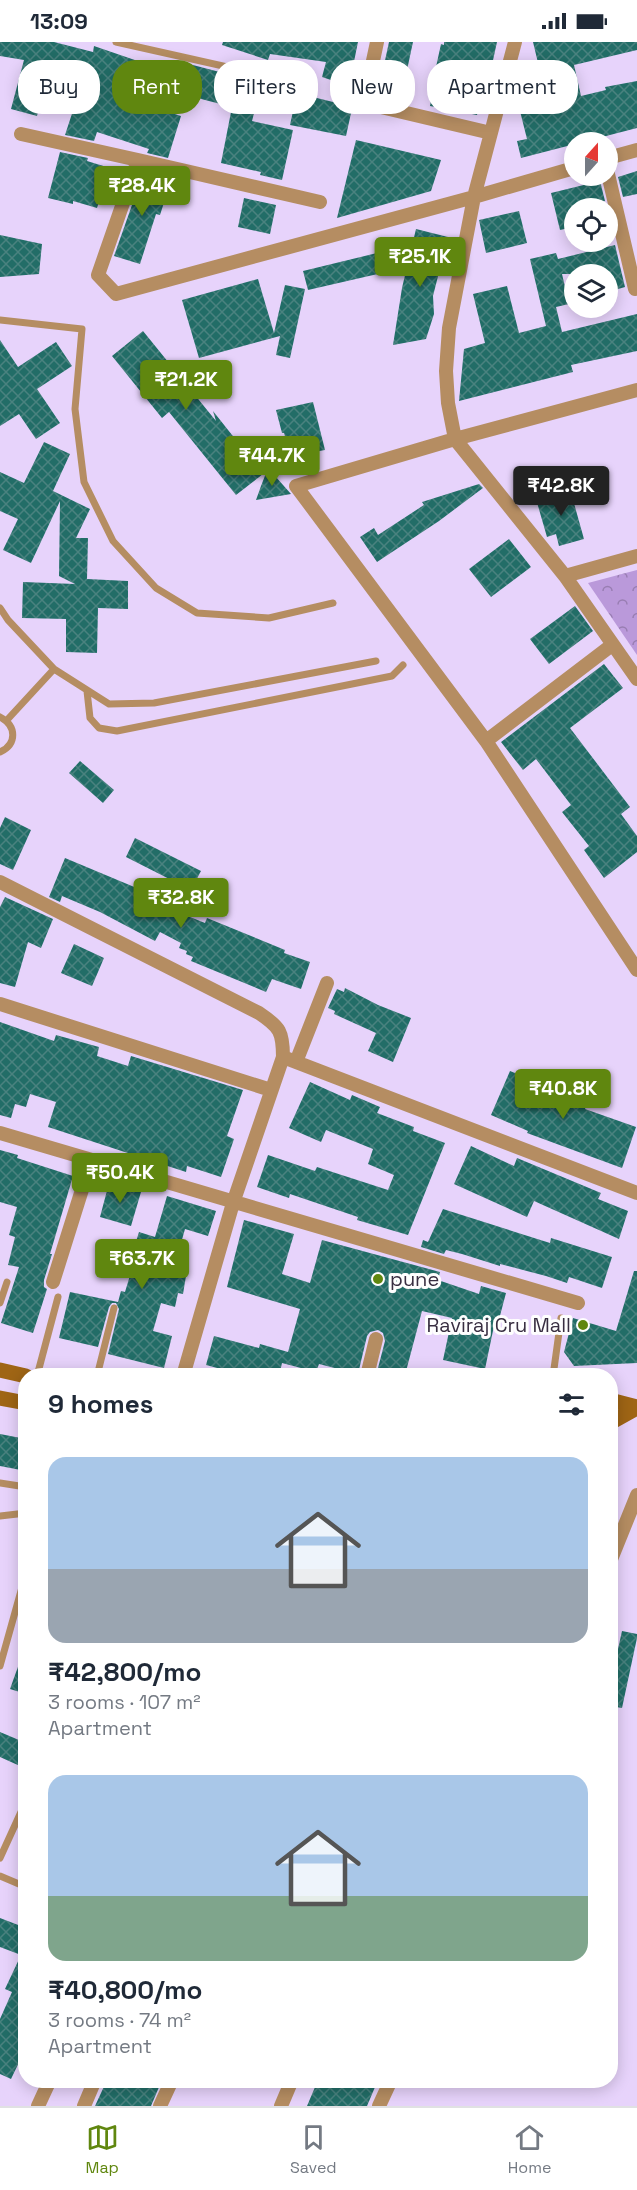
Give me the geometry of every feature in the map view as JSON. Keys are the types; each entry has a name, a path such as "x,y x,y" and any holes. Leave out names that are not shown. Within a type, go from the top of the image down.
{"main road":[{"path":"0,1370 18,1374"},
{"path":"0,1398 18,1401"},
{"path":"618,1402 637,1408"},
{"path":"618,1419 637,1408"}],"street":[{"path":"377,42 364,103 491,133"},
{"path":"515,42 474,197 449,328 446,371 454,439 565,576 637,679"},
{"path":"21,134 320,202"},
{"path":"618,155 637,150"},
{"path":"138,160 98,275 116,294 564,171"},
{"path":"611,186 635,289"},
{"path":"637,390 454,439 296,486 486,741 637,970"},
{"path":"565,576 637,556"},
{"path":"486,741 612,645"},
{"path":"0,882 259,1013 274,1023 283,1038 289,1060"},
{"path":"185,1368 233,1203 271,1090 289,1060 327,983"},
{"path":"0,1004 271,1090"},
{"path":"289,1060 637,1193"},
{"path":"0,1133 578,1303"},
{"path":"53,1282 91,1161"},
{"path":"369,1368 376,1339"},
{"path":"618,1542 637,1495"},
{"path":"38,2106 46,2088"},
{"path":"84,2106 92,2088"},
{"path":"160,2106 168,2088"},
{"path":"281,2106 289,2088"},
{"path":"379,2106 387,2088"}],"lane":[{"path":"116,42 214,64"},
{"path":"0,320 82,329 75,409 84,482 113,541 156,588 197,613 269,618 333,603"},
{"path":"0,608 8,620 54,669 109,704 154,703 376,661"},
{"path":"87,691 90,718 99,728 117,731 392,676 403,665"},
{"path":"0,752 8,749 14,735 12,727 3,719 54,669"},
{"path":"0,1303 7,1282"},
{"path":"39,1368 58,1297"},
{"path":"99,1368 114,1308"},
{"path":"554,1368 561,1318"},
{"path":"0,1483 18,1486"},
{"path":"0,1516 18,1514"},
{"path":"0,1666 18,1602"},
{"path":"0,1858 18,1819"},
{"path":"0,1876 18,1884"}],"green space":[{"path":"637,570 637,655 588,583"}],"building":[{"path":"0,42 54,42 93,52 94,46 135,60 112,60 112,114 175,114 181,116 168,158 147,153 149,149 97,132 94,141 65,135 72,114 100,114 100,60 24,60 0,56"},
{"path":"223,42 358,42 354,60 330,60 330,80 322,77 326,62 270,54 268,60 222,45"},
{"path":"389,42 413,42 409,60 385,60"},
{"path":"444,42 497,42 493,60 438,60 441,44 444,45"},
{"path":"533,42 637,42 637,50 578,64 578,60 537,60"},
{"path":"202,67 214,71 214,102 202,99"},
{"path":"637,81 637,128 618,133 564,132 564,147 521,158 517,141 527,139 521,114 578,114 578,83 581,96 606,90 605,87"},
{"path":"18,83 18,111 11,109"},
{"path":"318,98 330,101 330,114 351,114 346,136 290,125 292,114 318,114"},
{"path":"231,114 254,114 252,121 293,130 282,180 260,175 261,172 221,163"},
{"path":"356,140 441,160 431,191 337,218"},
{"path":"60,152 88,158 87,161 110,168 97,208 73,201 73,204 48,198"},
{"path":"144,171 163,175 162,178 171,181 160,215 156,214 140,264 114,256"},
{"path":"637,171 637,194 623,197 618,177"},
{"path":"580,186 601,186 604,198 564,198 564,229 560,230 551,193"},
{"path":"244,198 276,205 270,234 238,227"},
{"path":"519,211 527,243 486,253 479,220"},
{"path":"416,229 448,237 433,296 434,314 426,339 393,345 402,288"},
{"path":"0,235 42,244 39,274 0,277"},
{"path":"586,252 617,252 625,287 618,289 618,264 564,264 564,274 562,274 564,305 556,307 562,332 637,314 637,351 571,365 573,372 459,401 464,349 485,343 473,294 507,286 519,333 546,326 530,259 556,253 558,259"},
{"path":"377,253 382,273 308,290 303,271"},
{"path":"258,279 274,333 285,285 305,289 290,358 276,355 280,336 199,358 182,300"},
{"path":"143,331 216,421 213,411 263,474 236,495 169,412 162,418 112,356"},
{"path":"0,340 18,367 56,342 72,366 37,389 60,423 36,439 19,414 0,426"},
{"path":"313,402 325,450 298,455 295,445 288,446 276,410"},
{"path":"44,442 70,454 53,491 90,509 76,538 88,538 87,579 128,581 128,609 98,608 97,653 66,652 66,619 22,618 23,582 75,584 59,576 60,501 31,563 3,550 18,519 0,511 0,472 24,483"},
{"path":"268,468 291,494 256,500"},
{"path":"479,484 483,488 439,521 377,562 360,537 374,528 378,535 424,505 422,502"},
{"path":"570,489 584,539 559,546 556,534 547,537 536,499"},
{"path":"509,539 531,567 491,597 469,569"},
{"path":"575,606 593,631 549,664 530,639"},
{"path":"604,664 623,688 570,728 630,807 621,814 637,836 637,852 604,878 584,850 589,846 562,812 571,805 536,759 523,770 501,742"},
{"path":"80,761 114,790 103,803 69,773"},
{"path":"5,817 31,830 13,870 0,864 0,828"},
{"path":"135,838 201,871 191,890 126,857"},
{"path":"65,858 182,907 180,913 205,923 207,918 285,950 284,953 310,962 301,989 272,979 266,992 191,961 193,957 186,954 187,951 179,948 181,943 160,932 155,941 100,912 62,896 60,902 49,897"},
{"path":"5,897 53,919 41,948 28,942 15,987 0,983 0,907"},
{"path":"74,944 104,958 92,986 61,973"},
{"path":"345,988 378,1005 411,1018 393,1062 368,1051 376,1033 334,1014 335,1011 328,1008 337,989 344,992"},
{"path":"0,1022 54,1041 56,1035 99,1047 97,1056 128,1066 131,1056 243,1090 227,1136 234,1139 221,1177 187,1166 186,1172 48,1127 56,1102 30,1094 26,1107 15,1104 11,1118 0,1115"},
{"path":"510,1071 588,1102 585,1109 636,1127 622,1168 527,1133 528,1131 491,1115"},
{"path":"310,1082 350,1100 352,1095 380,1107 377,1113 414,1127 413,1131 445,1143 408,1235 357,1220 358,1217 290,1194 289,1198 257,1187 268,1155 315,1171 317,1167 388,1190 394,1175 368,1164 373,1149 326,1130 321,1142 289,1128"},
{"path":"471,1146 514,1166 517,1158 601,1193 598,1199 628,1211 619,1239 534,1201 527,1217 454,1184"},
{"path":"0,1150 18,1155 17,1158 73,1176 50,1254 52,1254 44,1280 44,1287 47,1289 33,1333 1,1323 19,1267 8,1265 15,1237 9,1235 17,1207 0,1202"},
{"path":"109,1183 141,1192 131,1226 100,1217"},
{"path":"167,1196 216,1211 208,1236 185,1229 176,1261 188,1264 183,1294 178,1293 175,1307 161,1303 153,1331 172,1336 164,1368 108,1354 119,1309 116,1303 112,1303 109,1307 98,1347 59,1338 70,1292 118,1302 121,1291 125,1292 138,1249 134,1248 139,1232 155,1237"},
{"path":"443,1209 550,1243 551,1238 612,1257 602,1288 569,1277 567,1283 446,1250 444,1254 421,1247 423,1240 428,1242"},
{"path":"244,1220 294,1234 282,1274 310,1283 322,1240 440,1272 438,1280 479,1294 481,1286 506,1293 497,1327 494,1326 485,1368 443,1360 452,1318 422,1311 407,1368 378,1368 385,1341 383,1333 378,1330 370,1332 367,1336 359,1368 335,1368 319,1364 318,1368 301,1368 282,1363 281,1368 217,1368 206,1365 214,1336 259,1348 260,1344 288,1352 300,1309 227,1287"},
{"name":"Raviraj Cru Mall","path":"634,1271 637,1271 637,1363 574,1366 564,1352 573,1318 616,1331"},
{"path":"0,1434 18,1437 18,1469 0,1466"},
{"path":"622,1631 637,1634 622,1708 618,1707 618,1649"},
{"path":"18,1667 18,1692 10,1689"},
{"path":"0,1732 18,1740 18,1765 0,1757"},
{"path":"0,1918 18,1925 18,1954 0,1947"},
{"path":"18,1961 18,2065 11,2079 0,2074 0,2019 12,1992 5,1989"},
{"path":"103,2088 159,2088 151,2106 95,2106"},
{"path":"315,2088 375,2088 367,2106 307,2106"}],"place":[{"name":"pune","path":"378,1279"},
{"name":"Raviraj Cru Mall","path":"583,1325"}]}
